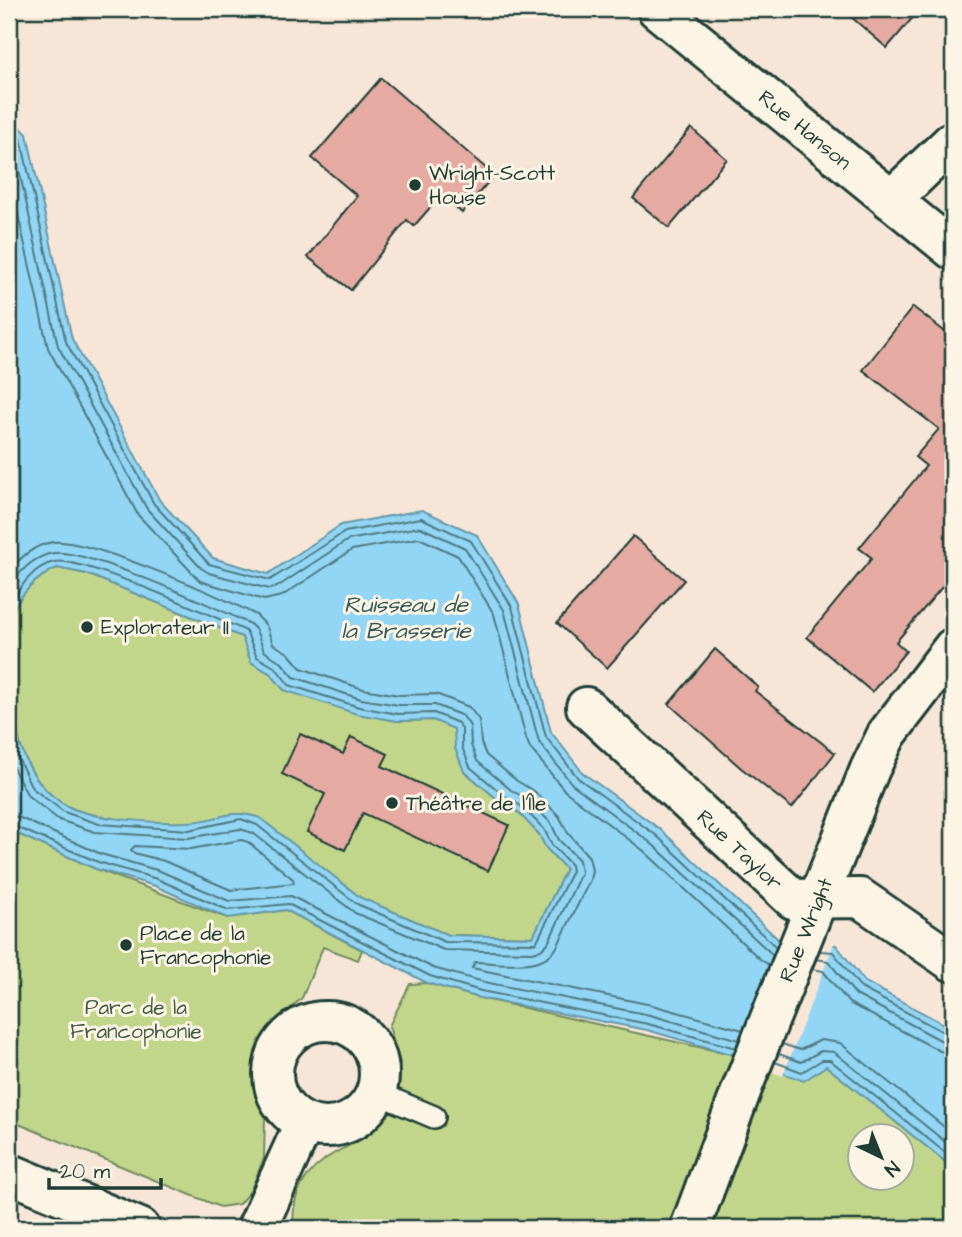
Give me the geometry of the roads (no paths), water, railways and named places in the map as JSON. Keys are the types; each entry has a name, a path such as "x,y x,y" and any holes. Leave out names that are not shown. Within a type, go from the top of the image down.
{"street":[{"name":"Rue Hanson","path":"657,9 953,250"},
{"path":"891,200 953,141"},
{"name":"Rue Wright","path":"690,1228 743,1086 870,769 887,734 953,648"},
{"name":"Rue Taylor","path":"586,707 793,899 813,914 860,898 953,962"},
{"path":"327,1020 345,1024 360,1032 371,1044 378,1059 380,1076 377,1093 368,1108 355,1120 339,1126 321,1128 304,1124 289,1113 278,1099 273,1082 274,1063 280,1046 292,1032 309,1023 327,1020"},
{"path":"257,1228 304,1124"},
{"path":"9,1173 140,1228"},
{"path":"58,1194 93,1228"}],"lane":[{"path":"377,1093 434,1118"}],"water":[{"name":"Ruisseau de la Brasserie","path":"9,116 27,134 72,339 160,501 213,558 268,574 341,525 422,510 477,535 519,604 551,732 583,773 661,830 779,940 836,945 865,982 953,1029 953,1168 916,1138 916,1122 896,1122 826,1066 804,1081 730,1054 647,1030 480,998 427,983 286,910 228,918 155,886 96,869 9,830 9,637 14,718 25,759 35,777 49,793 78,811 126,820 159,822 197,821 231,814 260,818 361,898 448,935 533,937 566,869 517,811 502,803 464,771 455,748 454,729 433,720 397,721 357,714 284,690 271,674 251,662 242,637 87,574 57,568 49,572 23,594 9,623"}],"place":[{"name":"Wright-Scott House","path":"415,185"},
{"name":"Explorateur II","path":"87,627"},
{"name":"Théâtre de l'Île","path":"392,803"},
{"name":"Place de la Francophonie","path":"126,945"}],"park label":[{"name":"Parc de la Francophonie","path":"136,1019"}]}
